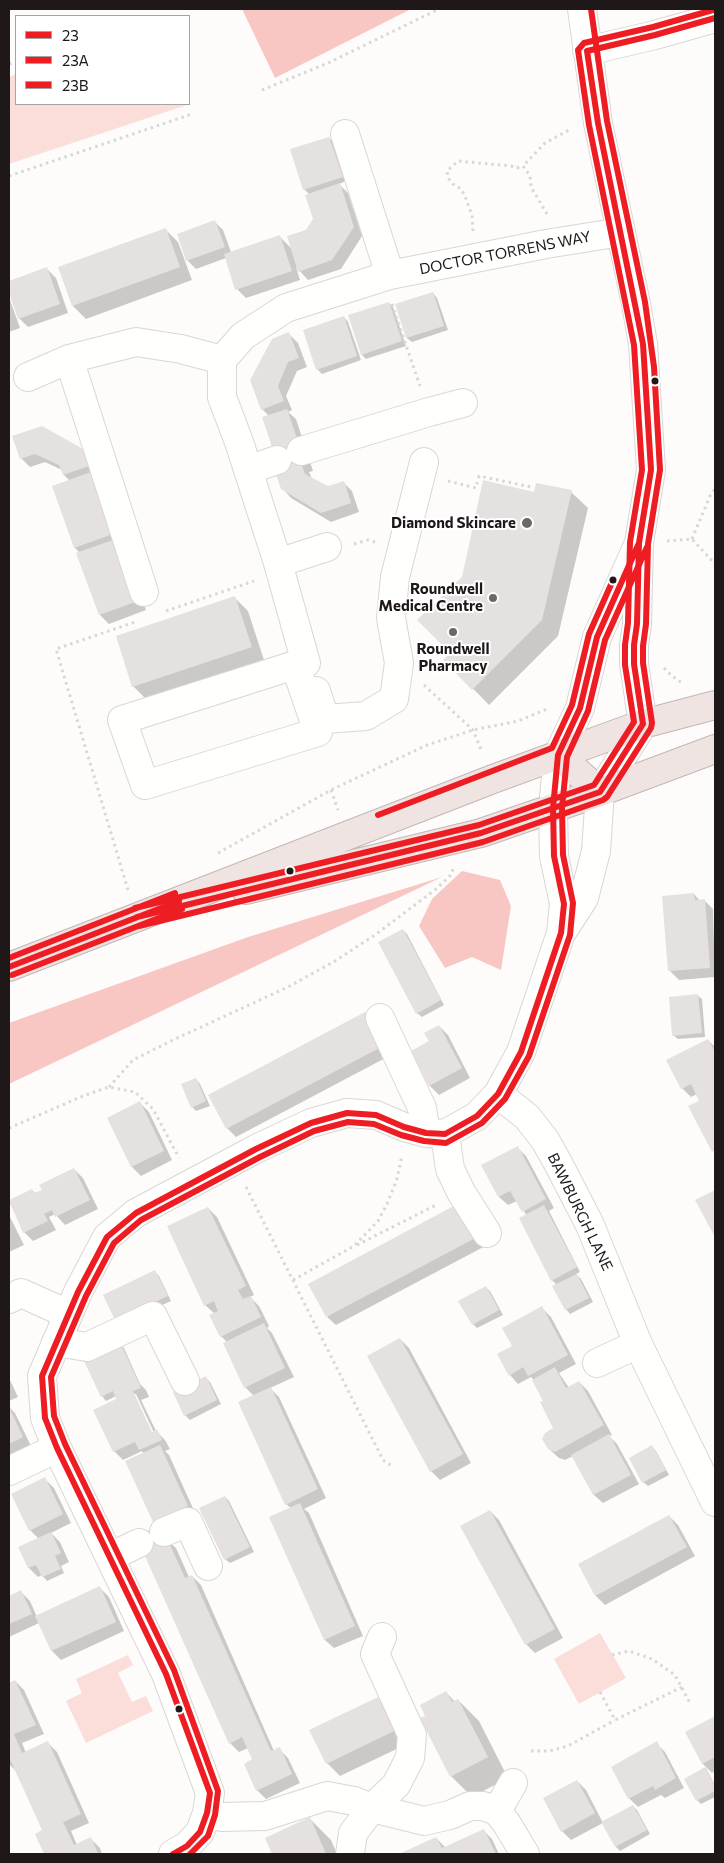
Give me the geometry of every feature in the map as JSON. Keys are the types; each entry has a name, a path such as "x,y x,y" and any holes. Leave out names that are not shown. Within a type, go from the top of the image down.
{"highway":[{"path":"9,967 493,779 643,724 715,705"},
{"path":"137,917 481,833 600,792 715,749"},
{"path":"558,755 600,792"}],"street":[{"path":"561,933 584,898 596,851 600,792 643,724 634,664 639,544 650,470 645,368 636,304 598,123 582,9"},
{"path":"587,51 715,18"},
{"path":"346,134 387,276"},
{"name":"DOCTOR TORRENS WAY","path":"222,360 243,336 286,308 387,276 546,244 621,232"},
{"path":"28,377 68,358 136,342 180,349 222,360 222,397 278,563 299,636 301,664 318,732 145,785 122,720 301,664"},
{"path":"68,358 144,592"},
{"path":"248,470 463,402"},
{"path":"301,664 325,719 366,716 394,699 399,663 391,618 395,577 422,468"},
{"path":"173,1854 187,1846 200,1832 207,1813 210,1793 166,1674 45,1418 42,1376 78,1292 107,1237 136,1213 311,1123 346,1113 376,1115 425,1131 477,1116 498,1094 521,1052 561,933 564,904 554,856 553,808 558,755 580,708 597,637 639,544"},
{"path":"278,563 327,547"},
{"path":"380,1018 422,1108 425,1131 450,1169 461,1192 487,1233"},
{"name":"BAWBURGH LANE","path":"498,1094 527,1117 545,1140 558,1163 590,1225 638,1344 715,1502"},
{"path":"9,1299 21,1293 68,1314"},
{"path":"56,1342 87,1347 153,1316 185,1381"},
{"path":"597,1363 638,1344"},
{"path":"9,1471 58,1448"},
{"path":"164,1532 188,1522 208,1566"},
{"path":"110,1556 139,1543"},
{"path":"350,1854 353,1833 372,1808 396,1785 410,1758 412,1735 375,1654 382,1636"},
{"path":"497,1811 513,1783"},
{"path":"207,1813 222,1816 265,1816 328,1796 424,1821 450,1815 470,1806 484,1806 497,1811 525,1854"}],"path":[{"path":"262,90 328,63 440,9"},
{"path":"9,176 192,114"},
{"path":"477,257 473,240 472,214 461,189 448,178 447,171 458,161 517,168 523,166 545,143 560,134 577,127 598,123"},
{"path":"523,166 530,176 531,187 550,223 546,244"},
{"path":"387,276 428,412"},
{"path":"422,468 476,488 479,476 531,487"},
{"path":"692,539 710,496 715,489"},
{"path":"639,544 692,539"},
{"path":"692,539 715,564"},
{"path":"327,547 338,548 368,540 402,549"},
{"path":"659,662 670,676 683,684"},
{"path":"399,663 473,730 493,779"},
{"path":"331,790 427,745 473,730 518,721 547,710 553,703"},
{"path":"9,1128 83,1096 109,1087 134,1060 288,987 335,961 375,935 436,889 451,875 456,861"},
{"path":"109,1087 135,1092 153,1109 192,1183"},
{"path":"354,1246 378,1221 387,1204 397,1179 404,1148 425,1131"},
{"path":"233,1162 383,1460 392,1466"},
{"path":"293,1280 354,1246 461,1192"},
{"path":"612,1655 629,1651 652,1659 675,1675 691,1705"},
{"path":"531,1751 549,1751 568,1746 682,1687"},
{"path":"600,1692 615,1720"}],"shaded area":[{"path":"242,9 411,9 275,78"},
{"path":"15,74 15,105 187,105 9,164 9,77"},
{"path":"462,871 500,880 511,906 501,970 472,957 445,968 419,926 432,899"},
{"path":"442,877 9,1084 9,1023 248,937"},
{"path":"600,1633 626,1678 579,1704 554,1659"},
{"path":"128,1655 133,1665 118,1673 132,1702 146,1696 153,1711 86,1743 66,1701 82,1693 76,1679"}],"building":[{"path":"329,137 343,177 303,190 290,149"},
{"path":"340,183 354,227 332,260 298,272 287,236 306,230 313,219 305,195"},
{"path":"215,220 225,247 186,261 177,234"},
{"path":"166,228 180,267 72,306 58,267"},
{"path":"280,235 292,271 235,290 224,254"},
{"path":"47,267 60,304 18,319 9,293 9,281"},
{"path":"433,292 444,326 406,338 395,304"},
{"path":"389,302 402,341 361,355 348,315"},
{"path":"344,316 357,356 316,370 303,330"},
{"path":"289,332 299,358 288,362 278,386 284,401 261,410 250,380 272,339"},
{"path":"287,409 305,462 301,463 305,474 328,486 344,481 351,503 321,513 281,489 275,472 280,471 262,417"},
{"path":"42,426 83,449 89,466 63,475 59,465 35,454 20,459 12,436"},
{"path":"91,472 113,534 74,548 52,486"},
{"name":"Roundwell Medical Centre","path":"483,480 534,492 536,483 572,490 542,620 472,690 443,660 450,653 417,620 462,577"},
{"path":"116,539 138,601 99,615 76,553"},
{"path":"235,596 252,647 132,687 116,636"},
{"path":"694,893 695,900 705,899 710,968 668,971 662,896"},
{"path":"403,929 441,1000 416,1014 378,942"},
{"path":"698,994 702,1033 672,1036 669,997"},
{"path":"365,1012 383,1046 226,1129 208,1095"},
{"path":"439,1025 462,1068 429,1086 411,1051 429,1041 424,1033"},
{"path":"708,1039 715,1052 715,1150 712,1152 688,1106 699,1101 691,1084 681,1089 666,1060"},
{"path":"196,1078 206,1101 191,1108 181,1084"},
{"path":"140,1101 164,1151 131,1167 107,1118"},
{"path":"518,1146 546,1199 522,1212 510,1191 498,1197 481,1165"},
{"path":"74,1168 90,1200 55,1217 52,1210 44,1214 48,1221 23,1233 9,1200 32,1189 34,1193 42,1190 39,1185"},
{"path":"715,1190 715,1237 695,1200"},
{"path":"465,1200 483,1234 326,1317 308,1284"},
{"path":"544,1205 577,1267 551,1281 519,1218"},
{"path":"208,1207 246,1286 238,1290 243,1299 251,1296 261,1317 220,1337 209,1315 218,1311 214,1301 204,1306 167,1226"},
{"path":"155,1270 168,1296 115,1320 103,1295"},
{"path":"577,1274 589,1298 565,1310 552,1286"},
{"path":"486,1286 499,1310 472,1325 458,1301"},
{"path":"542,1306 568,1355 528,1376 523,1367 509,1376 497,1354 512,1346 502,1328"},
{"path":"264,1323 285,1368 244,1388 223,1343"},
{"path":"400,1338 463,1454 430,1472 367,1356"},
{"path":"120,1342 141,1388 133,1391 152,1432 157,1429 162,1440 139,1450 135,1442 113,1452 93,1410 116,1399 113,1391 101,1397 83,1359"},
{"path":"555,1367 566,1388 579,1381 604,1425 555,1452 548,1449 542,1439 545,1433 553,1428 540,1402 543,1401 532,1380"},
{"path":"206,1376 217,1400 184,1416 173,1392"},
{"path":"271,1387 318,1489 285,1505 238,1402"},
{"path":"9,1407 23,1437 9,1444"},
{"path":"609,1434 631,1475 593,1495 571,1455"},
{"path":"160,1445 188,1506 153,1522 125,1461"},
{"path":"652,1445 666,1470 642,1483 629,1458"},
{"path":"45,1477 63,1514 29,1531 11,1494"},
{"path":"225,1496 250,1547 224,1560 199,1508"},
{"path":"300,1503 355,1626 324,1640 269,1517"},
{"path":"490,1510 555,1629 525,1645 460,1526"},
{"path":"669,1515 687,1547 595,1596 578,1564"},
{"path":"161,1525 185,1578 192,1575 271,1751 280,1747 292,1774 256,1791 244,1764 252,1759 242,1737 229,1744 136,1536"},
{"path":"51,1532 61,1553 55,1556 61,1569 42,1577 36,1565 28,1568 18,1547"},
{"path":"100,1586 116,1622 51,1651 35,1616"},
{"path":"21,1590 32,1614 9,1624 9,1596"},
{"path":"15,1680 36,1725 14,1734 22,1753 48,1741 81,1814 63,1822 74,1845 91,1837 98,1854 44,1854 35,1834 42,1830 9,1760 9,1683"},
{"path":"446,1691 452,1702 458,1699 488,1757 450,1777 420,1718 425,1716 420,1705"},
{"path":"378,1697 394,1731 326,1764 309,1730"},
{"path":"715,1716 715,1757 702,1764 685,1732"},
{"path":"657,1741 676,1778 655,1790 653,1786 628,1799 611,1767"},
{"path":"705,1767 715,1786 715,1791 696,1801 684,1779"},
{"path":"577,1780 595,1813 561,1832 543,1798"},
{"path":"633,1805 647,1830 615,1847 601,1822"},
{"path":"310,1817 326,1854 272,1854 265,1838"},
{"path":"484,1829 496,1854 399,1854 436,1837 442,1848"}],"transit line":[{"name":"23A","path":"139,926 483,842 603,800 607,797 651,728 652,723 643,663 643,646 646,624 648,544 660,470 654,367 645,302 607,121 591,9"},
{"name":"23B","path":"135,908 479,825 594,785 634,722 625,665 625,645 628,623 630,542 642,470 634,345 589,125 578,50 584,43 653,27 713,10"},
{"name":"23","path":"137,917 481,833 600,792 643,724 634,664 634,645 637,624 639,543 651,470 643,344 598,123 587,51 715,18"},
{"name":"23","path":"173,1854 187,1846 200,1832 207,1813 210,1793 166,1674 57,1448 45,1418 42,1376 78,1292 107,1237 136,1213 256,1149 311,1123 347,1113 376,1115 404,1127 426,1133 445,1134 477,1116 498,1094 521,1052 561,933 564,904 554,856 553,808 558,755 580,708 597,637 639,543"},
{"name":"23A","path":"190,1854 208,1836 215,1815 218,1791 174,1670 65,1444 54,1416 51,1377 86,1296 114,1243 141,1220 260,1157 314,1131 348,1122 374,1124 401,1135 424,1141 446,1143 482,1123 505,1099 529,1056 570,935 573,903 563,855 562,808 567,757 588,711 605,640 647,547"},
{"name":"23B","path":"378,815 552,748 572,705 589,634 613,580"},
{"name":"23B","path":"9,958 175,893"},
{"name":"23","path":"9,967 179,901"},
{"name":"23A","path":"12,975 182,909"}],"place":[{"name":"Diamond Skincare","path":"527,523"},
{"name":"Roundwell Medical Centre","path":"493,598"},
{"name":"Roundwell Pharmacy","path":"453,632"}]}
